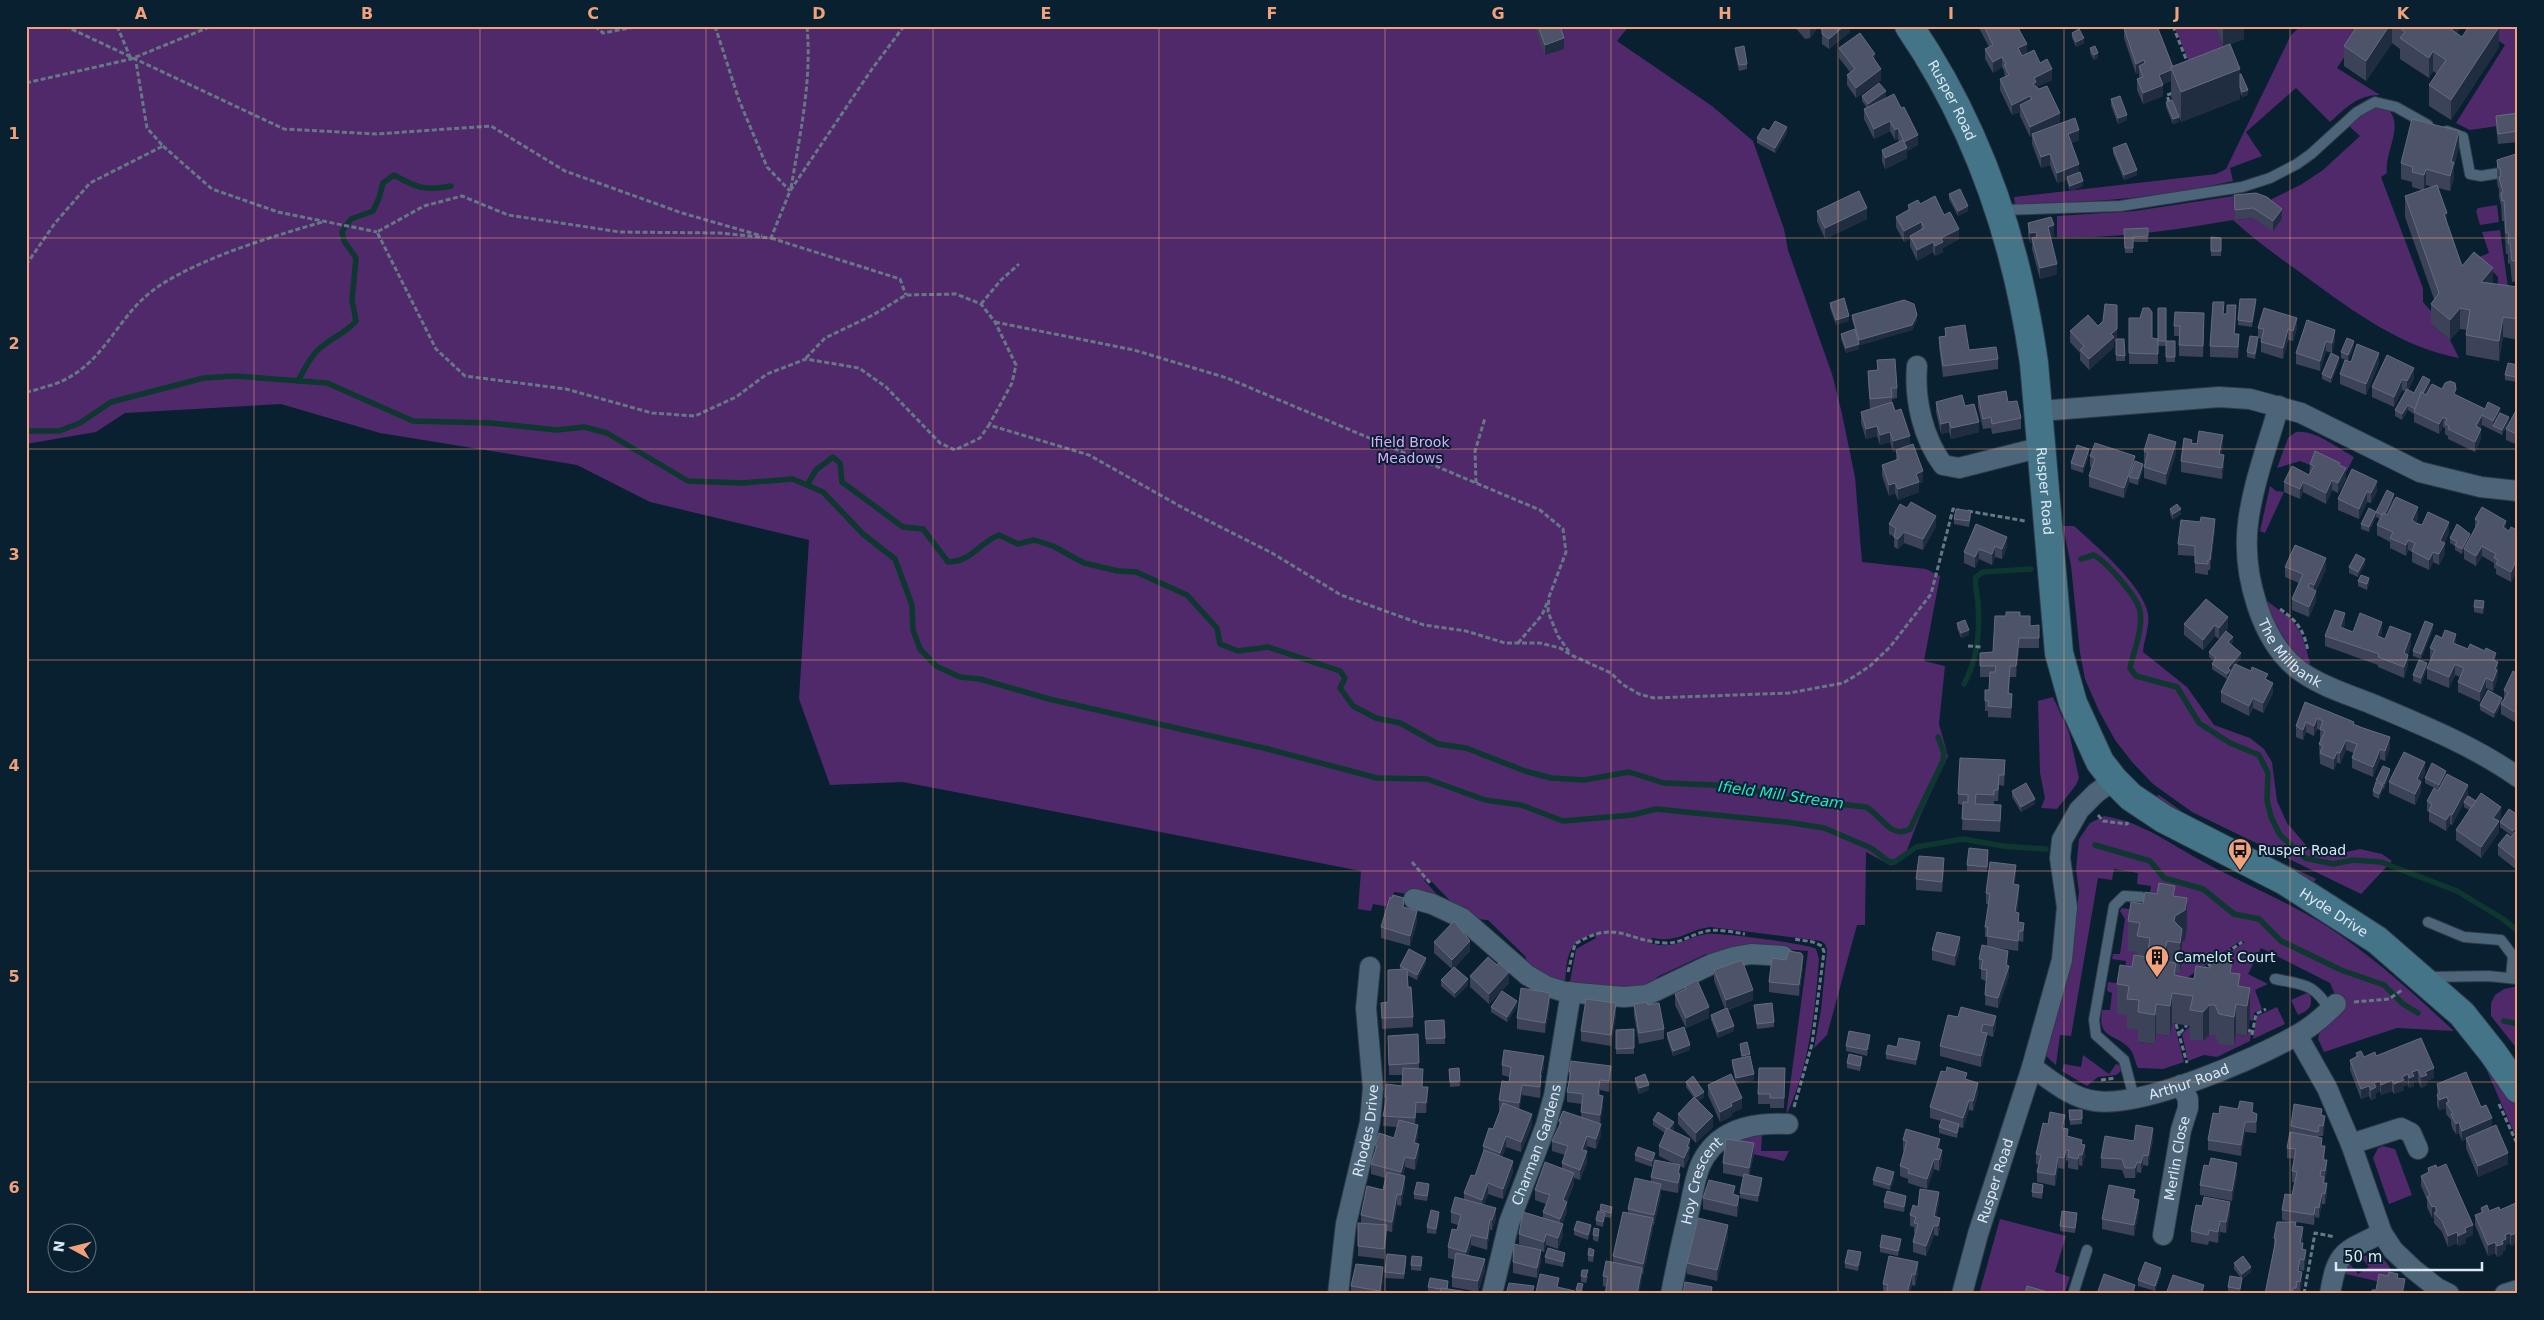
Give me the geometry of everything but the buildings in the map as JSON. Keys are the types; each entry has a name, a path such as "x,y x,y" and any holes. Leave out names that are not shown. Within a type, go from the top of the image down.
{"street":[{"name":"Rusper Road","path":"1909,26 1945,85 1969,134 2001,210 2012,248 2029,324 2040,411 2056,633 2063,670 2080,721 2100,762 2114,780 2096,793 2079,810 2062,840 2060,858 2066,891 2066,933 2062,960 2032,1067 1978,1234 1962,1294"},
{"path":"1917,366 1915,382 1920,412 1931,445 1944,465 1960,468 2042,447"},
{"path":"2040,411 2219,397 2250,399 2279,406 2326,424 2373,451 2420,472 2481,487 2518,491"},
{"name":"The Millbank","path":"2279,406 2248,523 2246,550 2250,582 2258,609 2282,652 2291,663 2314,679 2441,734 2477,752 2518,777"},
{"name":"Hyde Drive","path":"2114,780 2131,797 2164,819 2248,862 2328,907 2377,940 2411,984 2462,1014 2494,1053 2506,1092"},
{"path":"1414,900 1432,904 1462,918 1527,975 1546,986 1568,992 1624,997 1647,995 1712,964 1734,956 1786,948"},
{"name":"Rhodes Drive","path":"1338,1294 1346,1224 1370,1122 1373,1088 1366,1008 1370,967"},
{"name":"Charman Gardens","path":"1492,1294 1508,1223 1546,1125 1554,1096 1568,992"},
{"name":"Arthur Road","path":"2032,1067 2080,1098 2106,1102 2134,1098 2181,1085 2249,1058 2297,1035 2332,1007"},
{"path":"2297,1035 2327,1088 2351,1144 2382,1233 2393,1250 2413,1269 2437,1288 2449,1294"},
{"name":"Merlin Close","path":"2163,1236 2181,1130 2188,1108 2188,1099 2181,1085"},
{"name":"Hoy Crescent","path":"1671,1294 1699,1172 1708,1153 1724,1137 1742,1127 1759,1123 1788,1124"},
{"path":"2351,1144 2401,1128 2411,1134 2418,1149"},
{"path":"2330,1294 2336,1264 2341,1256 2382,1233"},
{"path":"2505,1294 2518,1290"}],"lane":[{"path":"2001,210 2120,206 2242,187 2270,178 2297,164 2318,149 2357,112 2376,102 2396,107 2422,122 2463,137 2470,174 2482,176 2518,170"},
{"path":"2134,1098 2124,1060 2096,1035 2094,1020 2114,906 2124,896 2141,897"},
{"path":"2411,984 2514,978 2513,956 2501,940 2464,937 2428,922"},
{"path":"2275,979 2308,986 2316,991 2332,1007"},
{"path":"2072,1294 2087,1250"}],"path":[{"path":"65,26 136,62 284,129 376,134 491,126 565,171 682,214 771,238 900,279 906,295"},
{"path":"117,26 131,59"},
{"path":"26,83 131,59 212,26"},
{"path":"595,26 603,34 640,26"},
{"path":"715,26 739,100 767,167 790,191"},
{"path":"771,238 790,191 807,96 809,47 807,26"},
{"path":"790,191 872,69 904,26"},
{"path":"2173,26 2189,68"},
{"path":"136,62 148,128 163,146 212,189 278,212 377,232 424,206 462,196 508,215 620,232 720,233 771,238"},
{"path":"2169,102 2166,95 2179,90"},
{"path":"26,266 55,223 90,183 163,146"},
{"path":"26,392 71,378 98,355 127,314 157,287 176,275 263,239 326,221"},
{"path":"377,232 436,349 465,376 566,389 652,413 695,416 736,397 767,374 806,359 824,338 873,315 906,295 956,294 981,304 995,322 1016,365 1012,383 980,438 955,450 940,443 886,386 859,368 806,359"},
{"path":"981,304 1000,280 1018,264"},
{"path":"995,322 1134,350 1227,378 1540,510 1563,529 1566,552 1542,615 1518,643"},
{"path":"1476,483 1474,451 1485,418"},
{"path":"989,425 1090,455 1185,509 1272,553 1341,595 1424,625 1466,632 1505,643 1547,645 1560,648 1611,673 1622,684 1639,694 1654,698 1789,693 1843,683 1870,666 1890,647 1931,594 1952,509 2029,522 2048,523"},
{"path":"2254,596 2264,597 2296,620 2302,628 2314,679"},
{"path":"1549,598 1548,612 1558,636 1571,655"},
{"path":"1968,646 1982,647"},
{"path":"2127,824 2136,828"},
{"path":"1568,992 1575,944 1603,932 1616,930 1651,941 1667,943 1679,942 1713,930 1746,934"},
{"path":"1786,948 1813,942 1822,946 1824,952 1812,1044 1788,1124"},
{"path":"2193,976 2242,942"},
{"path":"2332,1007 2389,999 2411,984"},
{"path":"2249,1058 2256,1014 2266,1009"},
{"path":"2249,1022 2254,1022"},
{"path":"2176,1024 2187,1063"},
{"path":"2180,1034 2187,1025"},
{"path":"2248,1030 2253,1032"},
{"path":"2506,1092 2518,1146"}],"green space":[{"name":"Ifield Brook Meadows","path":"26,26 1629,26 1617,41 1712,106 1753,141 1784,229 1788,250 1832,374 1855,477 1862,562 1926,569 1940,576 1924,661 1945,666 1939,724 1948,756 1920,816 1904,858 1896,864 1890,865 1866,852 1865,925 1857,925 1827,1035 1814,1048 1821,1010 1827,950 1825,944 1821,941 1710,927 1676,938 1652,938 1650,943 1667,945 1680,943 1706,934 1714,934 1781,942 1816,949 1819,959 1810,1039 1800,1078 1786,1116 1808,951 1762,947 1714,956 1706,954 1657,977 1654,984 1621,989 1570,982 1576,949 1596,938 1594,933 1573,946 1568,957 1565,982 1546,976 1526,964 1526,957 1488,920 1480,919 1464,912 1431,881 1424,880 1441,899 1394,892 1390,907 1373,904 1371,911 1358,909 1361,871 903,782 830,785 799,699 809,540 650,502 577,465 380,433 281,404 125,413 96,432 26,444"},
{"path":"2174,26 2215,26 2223,47 2228,45 2233,57 2193,71"},
{"path":"2301,26 2365,26 2337,68 2380,95 2358,100 2330,122 2296,88 2246,132 2262,156 2230,168 2233,181 2178,192 2124,198 2015,204 2014,197 2216,174 2226,169 2291,35"},
{"path":"2475,26 2518,26 2518,123 2470,130 2456,123 2505,45"},
{"path":"2372,107 2389,110 2393,117 2395,124 2388,157 2387,173 2381,177 2423,288 2423,302 2436,317 2431,324 2450,340 2459,358 2418,346 2361,316 2290,265 2233,220 2145,233 2101,237 2057,237 2057,216 2135,211 2233,196 2236,220 2253,218 2259,220 2272,199 2302,184 2323,170 2360,136 2349,126"},
{"path":"2497,205 2499,222 2480,225 2476,211 2478,208"},
{"path":"2500,230 2508,287 2518,286 2518,299 2497,296 2498,277 2479,257 2489,253 2482,232"},
{"path":"2296,432 2304,432 2326,440 2354,457 2343,478 2300,461 2277,468 2288,438"},
{"path":"2270,486 2276,491 2284,492 2265,533 2260,531"},
{"path":"2063,526 2074,526 2117,566 2137,591 2148,614 2143,652 2187,687 2214,725 2250,738 2264,749 2272,762 2277,801 2287,823 2311,851 2328,856 2360,849 2382,854 2392,861 2361,894 2192,812 2153,784 2132,762 2115,740 2099,711 2085,679 2080,653 2071,566"},
{"path":"2267,601 2297,626 2307,650 2310,663 2308,667 2283,636 2265,602"},
{"path":"2053,697 2069,732 2079,778 2076,785 2057,809 2041,808 2045,798 2040,773 2038,701"},
{"path":"2159,795 2191,818 2316,879 2314,882 2190,822 2154,797"},
{"path":"2104,816 2142,828 2325,925 2376,962 2454,1031 2397,1028 2324,1052 2318,1039 2319,1034 2342,1011 2330,983 2261,948 2248,974 2268,984 2255,990 2262,1009 2254,1013 2253,1021 2180,987 2245,942 2240,941 2178,984 2167,971 2180,972 2140,952 2137,966 2125,971 2126,961 2112,959 2113,954 2120,954 2125,919 2120,911 2122,908 2147,912 2151,886 2137,884 2138,873 2114,869 2112,880 2098,878 2071,1036 2060,1035 2056,1065 2046,1056 2044,1047 2073,944 2079,892 2076,869 2079,839 2090,823"},
{"path":"2108,982 2123,984 2129,1016 2139,1030 2138,1042 2154,1044 2156,1034 2170,1036 2172,1023 2174,1023 2184,1062 2163,1069 2138,1068 2130,1049 2109,1035 2102,1026 2102,1010 2110,1010 2112,993 2107,991"},
{"path":"2518,986 2518,1050 2491,1016 2491,1003 2495,995 2504,989"},
{"path":"2309,992 2311,1004 2308,1009 2298,1015 2291,1000"},
{"path":"2277,1007 2285,1024 2253,1039 2257,1016"},
{"path":"2190,1026 2203,1041 2209,1035 2215,1035 2233,1046 2235,1034 2247,1036 2248,1032 2251,1032 2250,1041 2217,1057 2204,1055 2188,1061 2182,1034"},
{"path":"2083,1055 2109,1074 2116,1064 2120,1065 2121,1071 2116,1075 2098,1077 2087,1086 2062,1071 2064,1064 2081,1067"},
{"path":"2481,1057 2518,1105 2518,1140 2516,1137"},
{"path":"1758,1132 1762,1137 1761,1151 1789,1151 1784,1161 1739,1151 1736,1139"},
{"path":"2383,1146 2395,1149 2412,1195 2389,1204 2373,1158 2378,1148"},
{"path":"2000,1219 2066,1236 2055,1272 2070,1277 2064,1294 1979,1294"},
{"path":"2371,1254 2387,1263 2390,1268 2388,1279 2381,1282 2345,1274 2350,1264 2358,1274 2369,1267 2361,1257"}],"waterway":[{"path":"298,381 316,352 356,321 352,300 356,258 344,241 342,232 351,219 373,211 383,183 394,175 421,187 451,186"},
{"path":"26,431 59,431 80,423 111,402 204,378 235,376 327,383 413,421 490,423 557,430 584,427 607,433 688,481 742,483 793,479 823,492 863,534 895,559 912,605 913,630 920,649 936,666 960,677 980,679 1049,699 1268,749 1377,778 1427,779 1485,800 1521,805 1563,821 1632,815 1656,809 1786,822 1824,828 1871,848 1888,861 1895,862 1916,847 1963,839 2003,846 2046,849"},
{"name":"Ifield Mill Stream","path":"807,485 816,470 833,457 840,463 842,482 903,527 923,529 948,562 963,559 999,535 1018,544 1034,540 1053,546 1084,563 1118,571 1136,572 1187,595 1217,628 1220,644 1238,651 1268,647 1340,671 1345,678 1340,688 1353,706 1376,718 1400,723 1438,744 1466,748 1525,771 1551,778 1584,780 1629,772 1664,783 1738,786 1781,798 1866,807 1886,825 1903,832 1910,829 1943,761 1944,753 1938,737"},
{"path":"2081,559 2094,555 2100,559 2121,580 2138,605 2141,618 2138,640 2130,668 2136,676 2177,687 2199,723 2230,743 2259,755 2268,773 2267,800 2271,817 2280,835 2305,858 2333,864 2353,860 2381,862 2457,891 2503,919 2518,931"},
{"name":"Ifield Mill Stream","path":"1964,684 1975,656 1978,635 1979,614 1975,584 1976,577 1983,572 2031,569"},
{"path":"2095,845 2150,861 2164,878 2203,889 2234,914 2259,919 2281,941 2341,970 2384,985 2403,1004 2418,1013"},
{"path":"2504,1021 2518,1024"}],"place":[{"name":"Rusper Road","path":"2240,871"},
{"name":"Camelot Court","path":"2157,978"}]}
